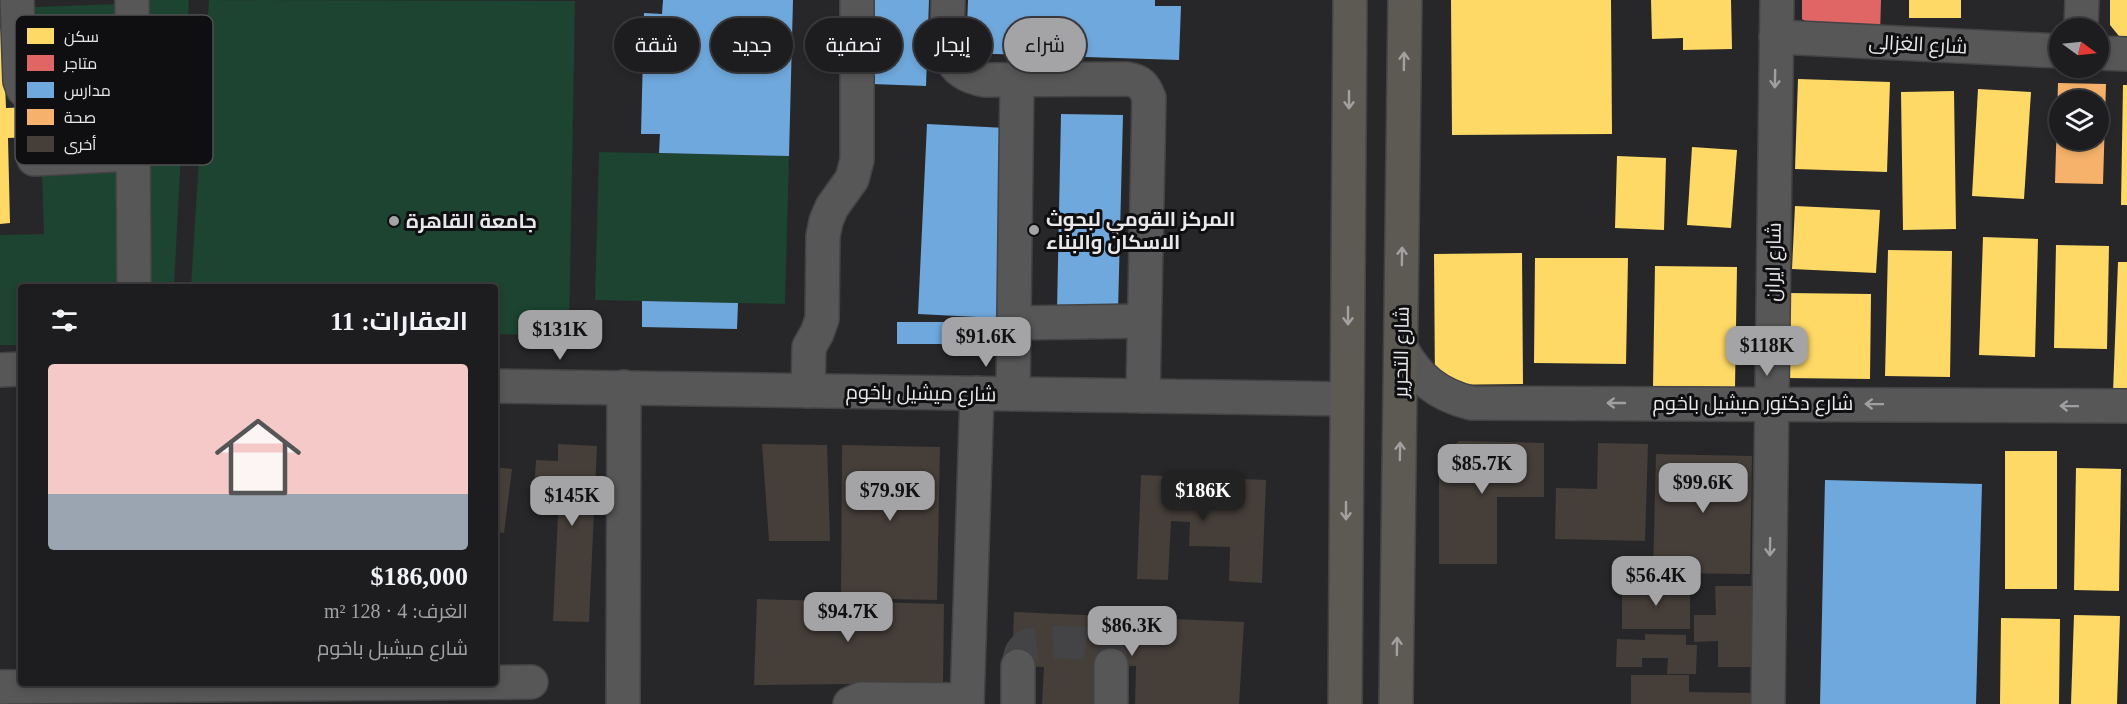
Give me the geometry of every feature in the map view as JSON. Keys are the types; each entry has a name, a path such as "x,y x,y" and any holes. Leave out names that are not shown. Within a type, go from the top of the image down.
{"main road":[{"path":"1345,704 1350,0"},
{"name":"شارع التحرير","path":"1396,704 1405,0"}],"street":[{"path":"17,0 18,15"},
{"path":"808,391 808,347 818,333 822,319 823,236 826,221 832,207 852,179 857,160 857,0"},
{"path":"948,0 948,52 955,67 968,78 985,81 1127,79 1137,81 1145,88 1149,98 1143,396"},
{"name":"شارع ايران","path":"1768,704 1777,0"},
{"path":"2081,18 2082,0"},
{"name":"شارع الغزالى","path":"1776,37 2049,50"},
{"path":"2109,53 2127,54"},
{"path":"1013,394 1017,81"},
{"path":"133,165 134,284"},
{"path":"1014,323 1144,321"},
{"name":"شارع دكتور ميشيل باخوم","path":"1401,348 1418,374 1429,384 1442,393 1471,403 2127,406"},
{"path":"0,370 18,369"},
{"name":"شارع ميشيل باخوم","path":"498,386 1347,399"},
{"path":"623,704 624,387"},
{"path":"850,704 861,699 967,702 977,393"},
{"path":"1111,665 1111,704"},
{"path":"1018,666 1018,704"},
{"path":"498,685 531,682"},
{"path":"0,687 114,695 214,686"},
{"path":"267,686 389,694 484,686"}],"green space":[{"path":"142,0 189,0 188,15 142,15"},
{"path":"209,0 575,1 569,336 498,334 498,284 191,284 199,165 213,165 213,15 208,15"},
{"path":"117,4 117,15 35,15 35,7"},
{"path":"599,152 789,156 785,304 595,300"},
{"path":"145,165 180,165 174,284 147,284"},
{"path":"118,171 121,284 18,284 18,345 0,345 0,235 44,234 42,174"}],"building: سكن":[{"path":"1451,0 1611,0 1612,134 1452,135"},
{"path":"1651,0 1731,0 1732,49 1683,50 1683,38 1652,39"},
{"path":"1909,0 1961,0 1961,18 1909,18"},
{"path":"2110,0 2127,0 2127,46 2110,25"},
{"path":"0,9 2,9 6,108 15,108 15,138 8,138 10,223 0,224"},
{"path":"1798,79 1890,82 1887,172 1795,169"},
{"path":"2123,85 2127,85 2127,205 2121,205"},
{"path":"1978,89 2031,92 2024,199 1972,196"},
{"path":"1954,91 1956,229 1903,230 1901,92"},
{"path":"1692,147 1737,150 1731,228 1687,225"},
{"path":"1617,156 1666,158 1664,230 1615,228"},
{"path":"1795,206 1880,210 1876,273 1792,269"},
{"path":"1983,237 2038,239 2035,357 1979,355"},
{"path":"2056,245 2109,246 2107,349 2054,348"},
{"path":"1888,250 1952,251 1950,377 1885,376"},
{"path":"1522,253 1523,384 1435,385 1434,254"},
{"path":"1535,258 1628,258 1626,364 1534,363"},
{"path":"2118,262 2127,262 2127,393 2113,392"},
{"path":"1655,266 1737,267 1735,387 1653,386"},
{"path":"1787,293 1871,294 1870,379 1786,378"},
{"path":"2005,451 2057,451 2057,589 2005,589"},
{"path":"2076,468 2121,469 2119,591 2074,590"},
{"path":"2074,615 2120,616 2117,704 2071,704"},
{"path":"2001,618 2060,619 2059,704 2000,704"}],"building: متاجر":[{"path":"1802,0 1881,0 1880,35 1823,33 1802,19"}],"building: مدارس":[{"path":"663,0 793,0 793,18 711,18 711,72 791,72 789,156 659,153 660,134 641,134 643,72 699,72 699,18 644,18 644,13 662,14"},
{"path":"875,0 929,0 928,18 914,18 914,72 926,72 926,86 872,84 872,72 902,72 902,18 874,18"},
{"path":"968,0 1155,0 1155,6 1181,6 1179,60 1086,57 1086,18 1004,18 1004,54 992,54 992,18 967,18"},
{"path":"1061,114 1123,115 1118,312 1057,311"},
{"path":"927,124 1006,128 997,318 918,314"},
{"path":"642,301 738,303 737,329 642,327"},
{"path":"897,322 1007,322 1007,344 897,344"},
{"path":"1825,480 1982,484 1976,704 1820,704"}],"building: صحة":[{"path":"2058,83 2106,84 2106,90 2058,90"},
{"path":"2056,150 2104,150 2103,184 2055,183"}],"building: أخرى":[{"path":"1459,441 1544,443 1544,497 1497,497 1497,564 1439,564 1439,457"},
{"path":"1598,443 1648,444 1645,541 1555,539 1556,488 1597,489"},
{"path":"558,444 597,446 589,622 553,621 559,492 534,491 536,460 558,461"},
{"path":"762,444 827,445 830,541 769,541"},
{"path":"842,445 940,447 937,600 841,598"},
{"path":"1656,454 1752,456 1750,574 1653,573"},
{"path":"498,467 512,469 504,533 498,532"},
{"path":"1141,475 1266,480 1262,583 1229,581 1230,547 1189,546 1190,522 1171,521 1168,580 1137,579"},
{"path":"1622,584 1690,585 1690,629 1622,629"},
{"path":"1715,586 1753,586 1754,667 1718,667 1718,641 1694,642 1694,615 1716,615"},
{"path":"757,599 944,604 943,683 754,685"},
{"path":"1014,612 1244,622 1239,704 1135,704 1136,666 1106,665 1104,704 1042,704 1044,667 1012,666"},
{"path":"1645,634 1686,635 1686,645 1697,645 1696,674 1667,674 1668,658 1642,658 1642,667 1616,667 1617,639 1645,640"},
{"path":"1631,675 1689,675 1689,692 1752,693 1752,704 1631,704"}],"tunnel":[{"path":"1018,666 1021,652 1027,646 1054,642 1100,646 1108,652 1111,665"}],"place":[{"name":"جامعة القاهرة","path":"394,221"},
{"name":"المركز القومي لبحوث الاسكان والبناء","path":"1034,230"}]}
